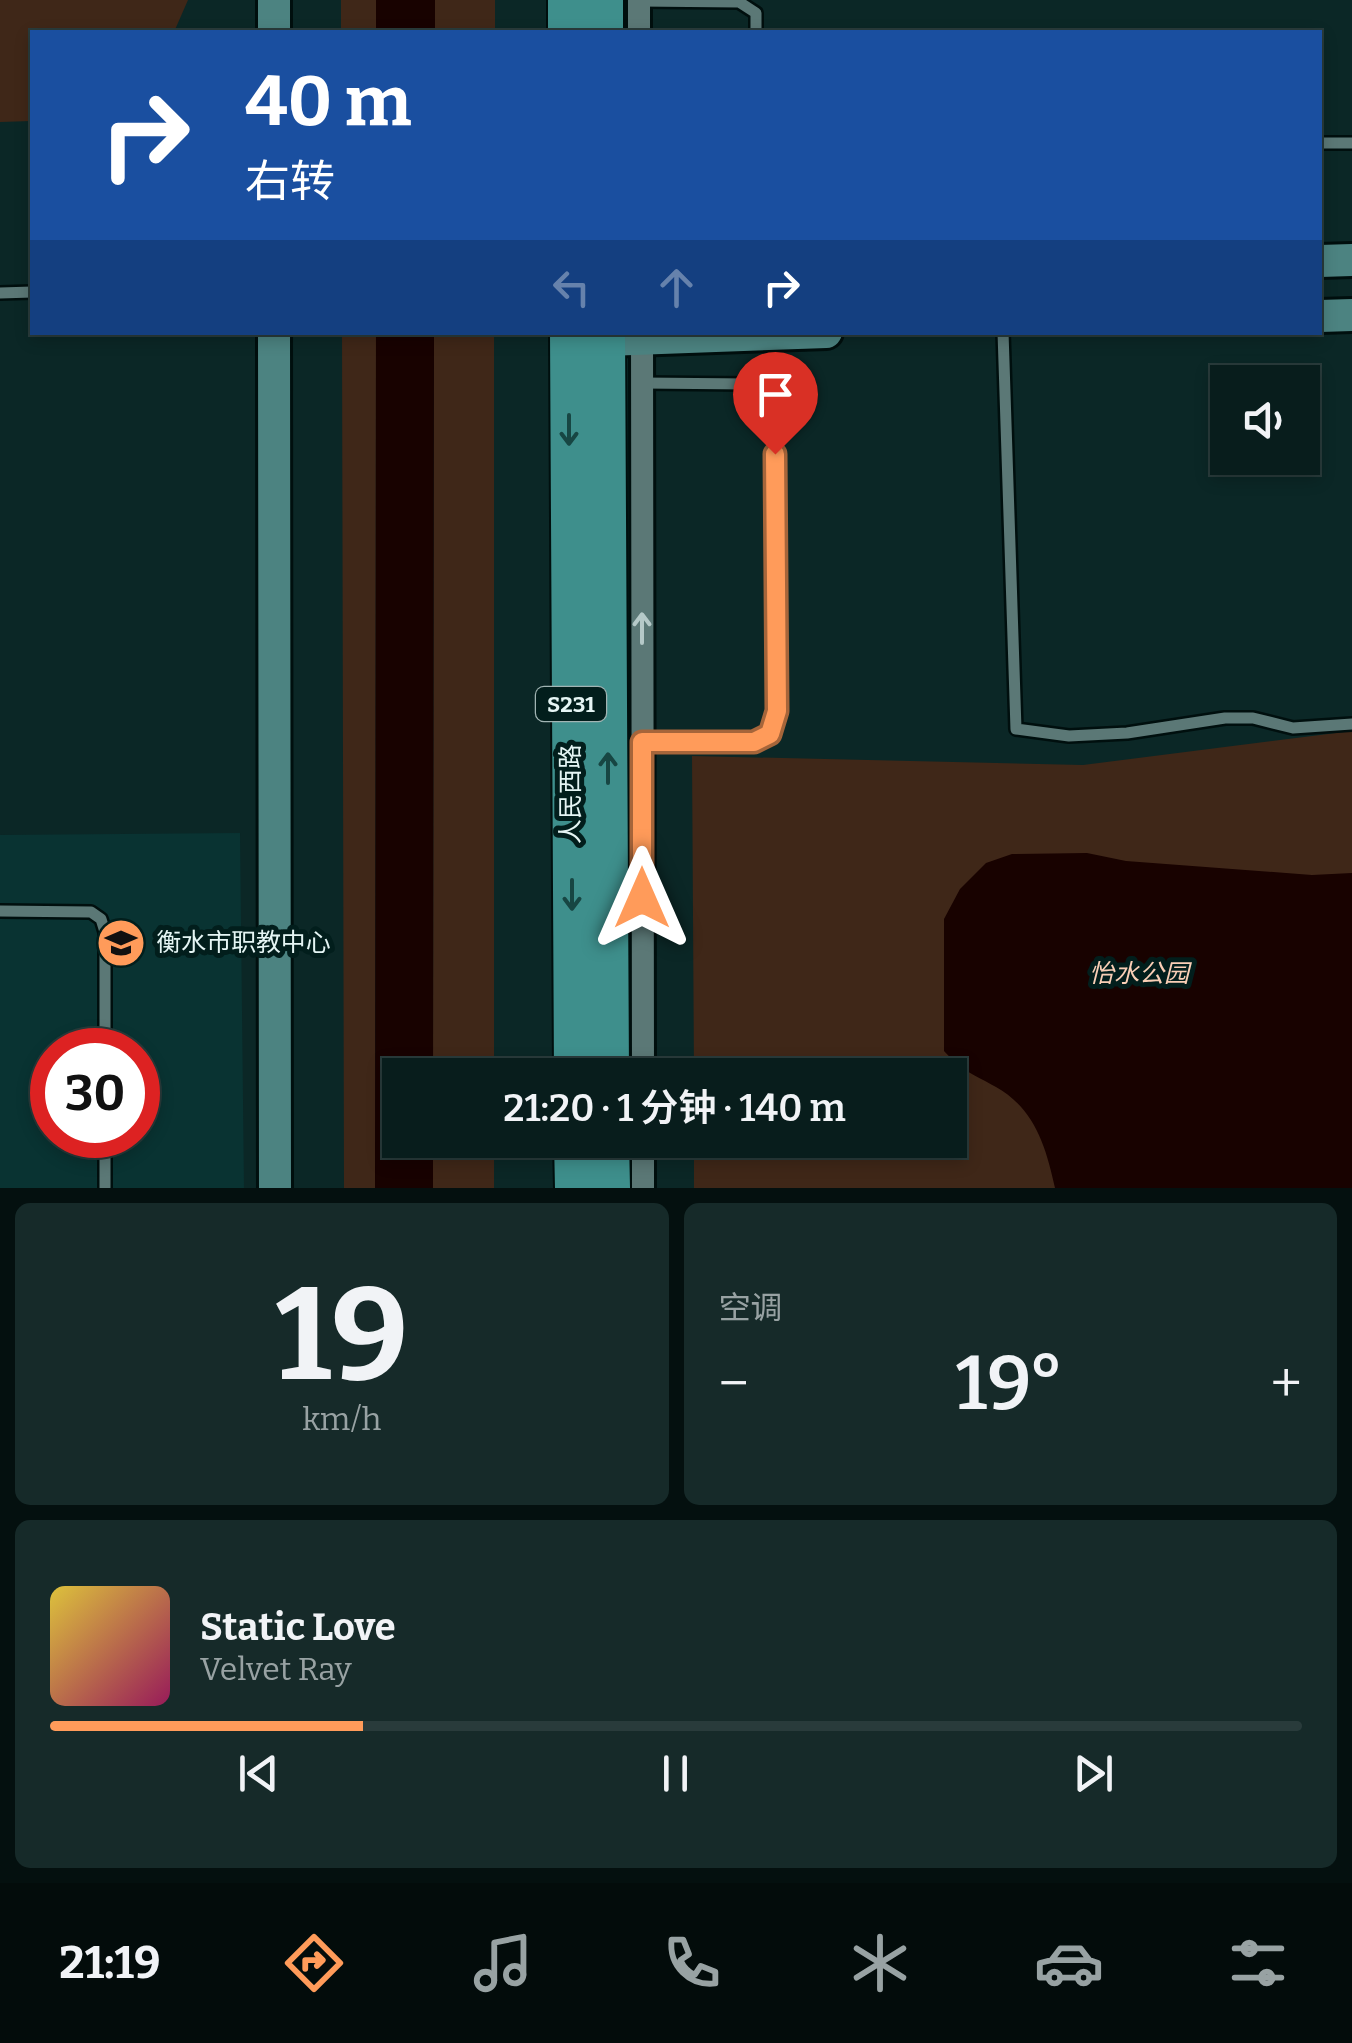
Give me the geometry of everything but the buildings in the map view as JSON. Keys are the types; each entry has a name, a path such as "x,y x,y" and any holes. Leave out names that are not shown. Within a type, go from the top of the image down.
{"main road":[{"path":"567,0 567,30"},
{"path":"604,0 604,30"},
{"name":"人民西路","path":"569,335 573,1058"},
{"name":"人民西路","path":"610,1058 624,336"},
{"path":"574,1158 574,1188"},
{"path":"610,1158 611,1188"}],"street":[{"path":"274,0 274,30"},
{"path":"639,1 639,30"},
{"path":"1322,261 1352,260"},
{"path":"1322,316 1352,315"},
{"path":"274,335 276,1188"},
{"path":"643,1058 642,384 624,336 674,335"},
{"path":"643,1158 643,1188"}],"lane":[{"path":"639,1 738,2 756,12 756,30"},
{"path":"1322,144 1352,144"},
{"path":"0,293 30,292"},
{"path":"1003,335 1016,729 1069,736 1127,734 1225,718 1252,718 1293,728 1352,724"},
{"path":"642,384 750,384 774,402 777,711 770,734 754,742 642,742"},
{"path":"0,912 90,912 101,919 105,932 105,1028"},
{"path":"105,1158 105,1188"}],"shaded area":[{"path":"376,0 435,0 435,30 376,30"},
{"path":"376,335 434,335 433,1058 382,1058 382,1158 433,1158 433,1188 375,1188"},
{"name":"衡水市职教中心","path":"240,833 244,1188 0,1188 0,835"},
{"path":"1087,853 1126,861 1312,875 1352,873 1352,1188 1055,1188 1043,1144 1020,1106 967,1071 967,1058 951,1058 944,1051 944,919 960,889 986,863 1012,854"}],"green space":[{"path":"0,0 188,0 175,30 30,30 30,121 0,122"},
{"path":"341,0 376,0 376,30 341,30"},
{"path":"435,0 495,0 495,30 435,30"},
{"path":"342,335 376,335 375,1188 344,1188"},
{"path":"434,335 494,335 494,1058 433,1058"},
{"name":"怡水公园","path":"1352,731 1352,1188 694,1188 694,1158 967,1158 967,1058 694,1058 692,756 1083,765"},
{"path":"433,1158 494,1158 494,1188 433,1188"}],"place":[{"name":"衡水市职教中心","path":"121,943"}],"route":[{"path":"642,898 642,742 754,742 770,734 777,711 775,454"}]}
